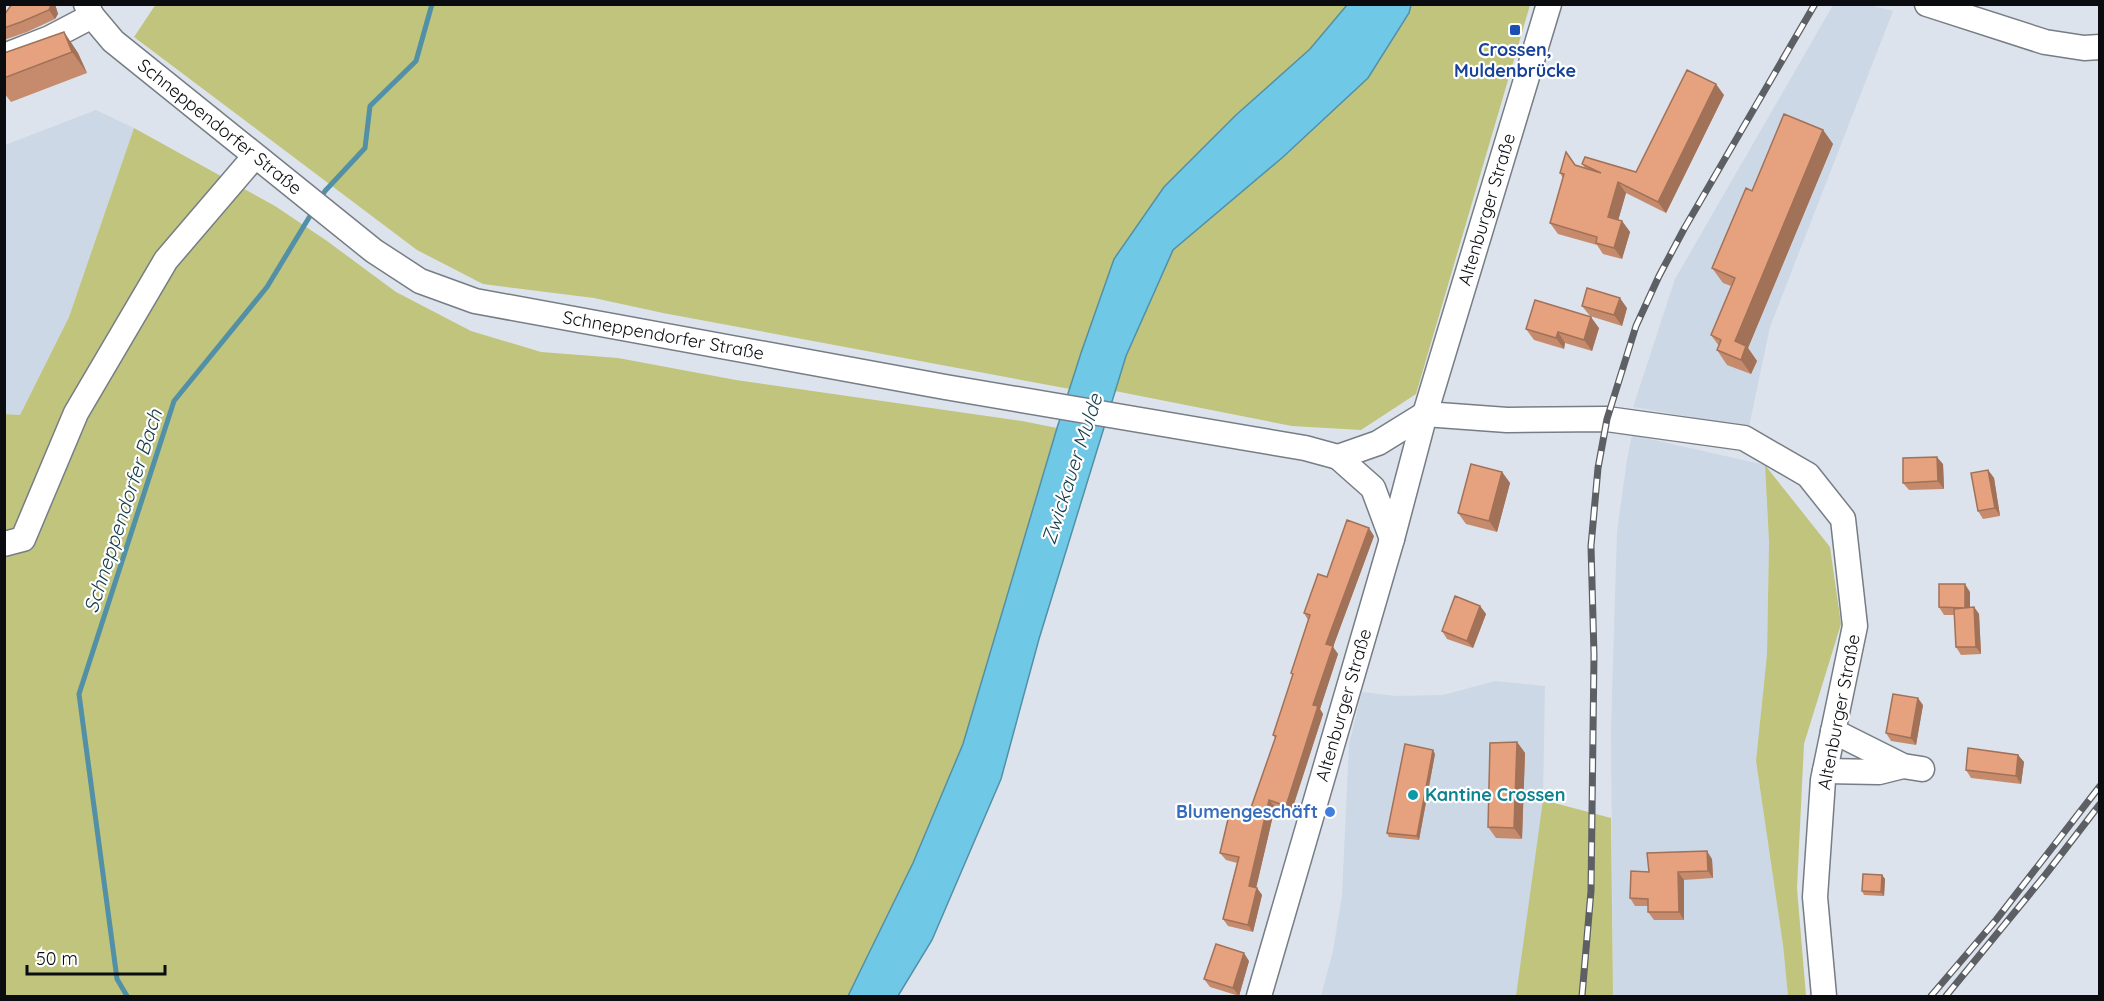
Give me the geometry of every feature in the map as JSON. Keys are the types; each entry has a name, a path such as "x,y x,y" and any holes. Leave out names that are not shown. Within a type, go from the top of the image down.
{"street":[{"name":"Altenburger Straße","path":"1259,996 1392,539 1425,414 1549,4"},
{"path":"1927,4 2045,42 2084,48 2100,47"},
{"path":"4,56 50,38 89,10"},
{"name":"Schneppendorfer Straße","path":"89,10 113,41 374,251 420,281 475,301 945,387 1305,448 1338,457 1373,488 1392,539"},
{"path":"4,544 22,538 76,413 166,260 260,160"},
{"name":"Altenburger Straße","path":"1425,414 1508,420 1607,419 1744,438 1808,475 1843,519 1856,626 1825,771 1815,897 1824,996"},
{"path":"1338,457 1378,443 1425,414"},
{"path":"1825,771 1880,772 1912,767 1833,731"}],"shaded area":[{"path":"1833,5 1870,5 1893,11 1770,327 1749,427 1633,407 1675,279"},
{"path":"96,110 134,128 69,317 20,415 5,414 5,145"},
{"path":"1632,435 1765,465 1769,542 1767,654 1756,761 1783,945 1788,996 1613,996 1611,729 1617,532"},
{"path":"1495,681 1545,686 1543,800 1531,913 1516,996 1321,996 1333,951 1342,895 1349,744 1362,692 1396,696 1443,695"}],"green space":[{"path":"156,4 1347,5 1310,49 1236,115 1164,187 1114,259 1070,389 594,298 483,284 417,250 134,37"},
{"path":"1411,5 1530,5 1416,394 1361,430 1292,426 1115,391 1126,356 1173,250 1283,157 1368,78 1409,14"},
{"path":"134,128 275,206 396,292 471,331 541,352 618,358 736,380 1057,428 963,744 913,863 848,996 5,996 4,414 20,415 69,317"},
{"path":"1765,465 1830,547 1841,624 1804,744 1797,888 1806,996 1788,996 1783,945 1756,761 1767,654 1769,542"},
{"path":"1543,800 1611,818 1613,996 1516,996"}],"water":[{"name":"Zwickauer Mulde","path":"1347,5 1411,5 1409,13 1368,78 1283,157 1173,250 1126,356 1039,639 1001,779 932,940 898,996 848,996 913,863 963,744 1057,428 1114,259 1164,187 1236,115 1310,49"}],"building":[{"path":"12,4 51,5 49,10 4,28 4,15"},
{"path":"64,32 72,52 4,78 4,53"},
{"path":"1687,70 1716,84 1658,202 1618,182 1608,217 1622,221 1614,248 1596,243 1597,237 1550,223 1564,174 1560,173 1566,152 1575,165 1601,173 1582,164 1585,157 1636,172"},
{"path":"1784,114 1823,130 1735,341 1746,346 1741,360 1717,350 1721,340 1711,335 1735,278 1712,268 1746,188 1752,191"},
{"path":"1587,288 1620,298 1614,315 1582,306"},
{"path":"1535,300 1591,317 1584,340 1558,332 1556,338 1526,329"},
{"path":"1937,457 1938,481 1903,483 1903,458"},
{"path":"1471,464 1502,472 1489,521 1458,513"},
{"path":"1988,470 1995,508 1978,511 1971,473"},
{"path":"1347,520 1369,528 1326,644 1333,646 1313,705 1318,706 1286,806 1269,800 1249,886 1257,888 1248,925 1223,919 1239,857 1220,853 1229,815 1247,819 1276,736 1273,735 1310,615 1304,613 1318,574 1327,577"},
{"path":"1939,584 1965,584 1965,608 1939,607"},
{"path":"1455,596 1480,606 1467,641 1442,631"},
{"path":"1974,607 1976,647 1956,647 1954,609"},
{"path":"1893,694 1918,698 1911,738 1886,733"},
{"path":"1517,742 1514,828 1488,827 1490,743"},
{"name":"Kantine Crossen","path":"1405,744 1433,750 1417,836 1387,833"},
{"path":"1968,748 2018,755 2016,776 1966,770"},
{"path":"1707,851 1708,871 1678,872 1679,912 1648,912 1648,899 1630,898 1631,871 1649,872 1647,853"},
{"path":"1863,874 1882,875 1881,892 1862,891"},
{"path":"1216,944 1244,953 1233,988 1204,979"}],"waterway":[{"name":"Schneppendorfer Bach","path":"319,201 325,191 365,148 370,106 416,61 432,4"},
{"name":"Schneppendorfer Bach","path":"127,996 117,979 79,694 174,401 267,287 313,211"}],"railway":[{"path":"1582,996 1591,891 1594,655 1591,546 1598,468 1607,419 1636,326 1659,276 1815,4"},
{"path":"1931,996 1996,920 2100,786"},
{"path":"1946,996 2100,804"}],"place":[{"name":"Crossen, Muldenbrücke","path":"1515,30"},
{"name":"Kantine Crossen","path":"1413,795"},
{"name":"Blumengeschäft","path":"1330,812"}]}
